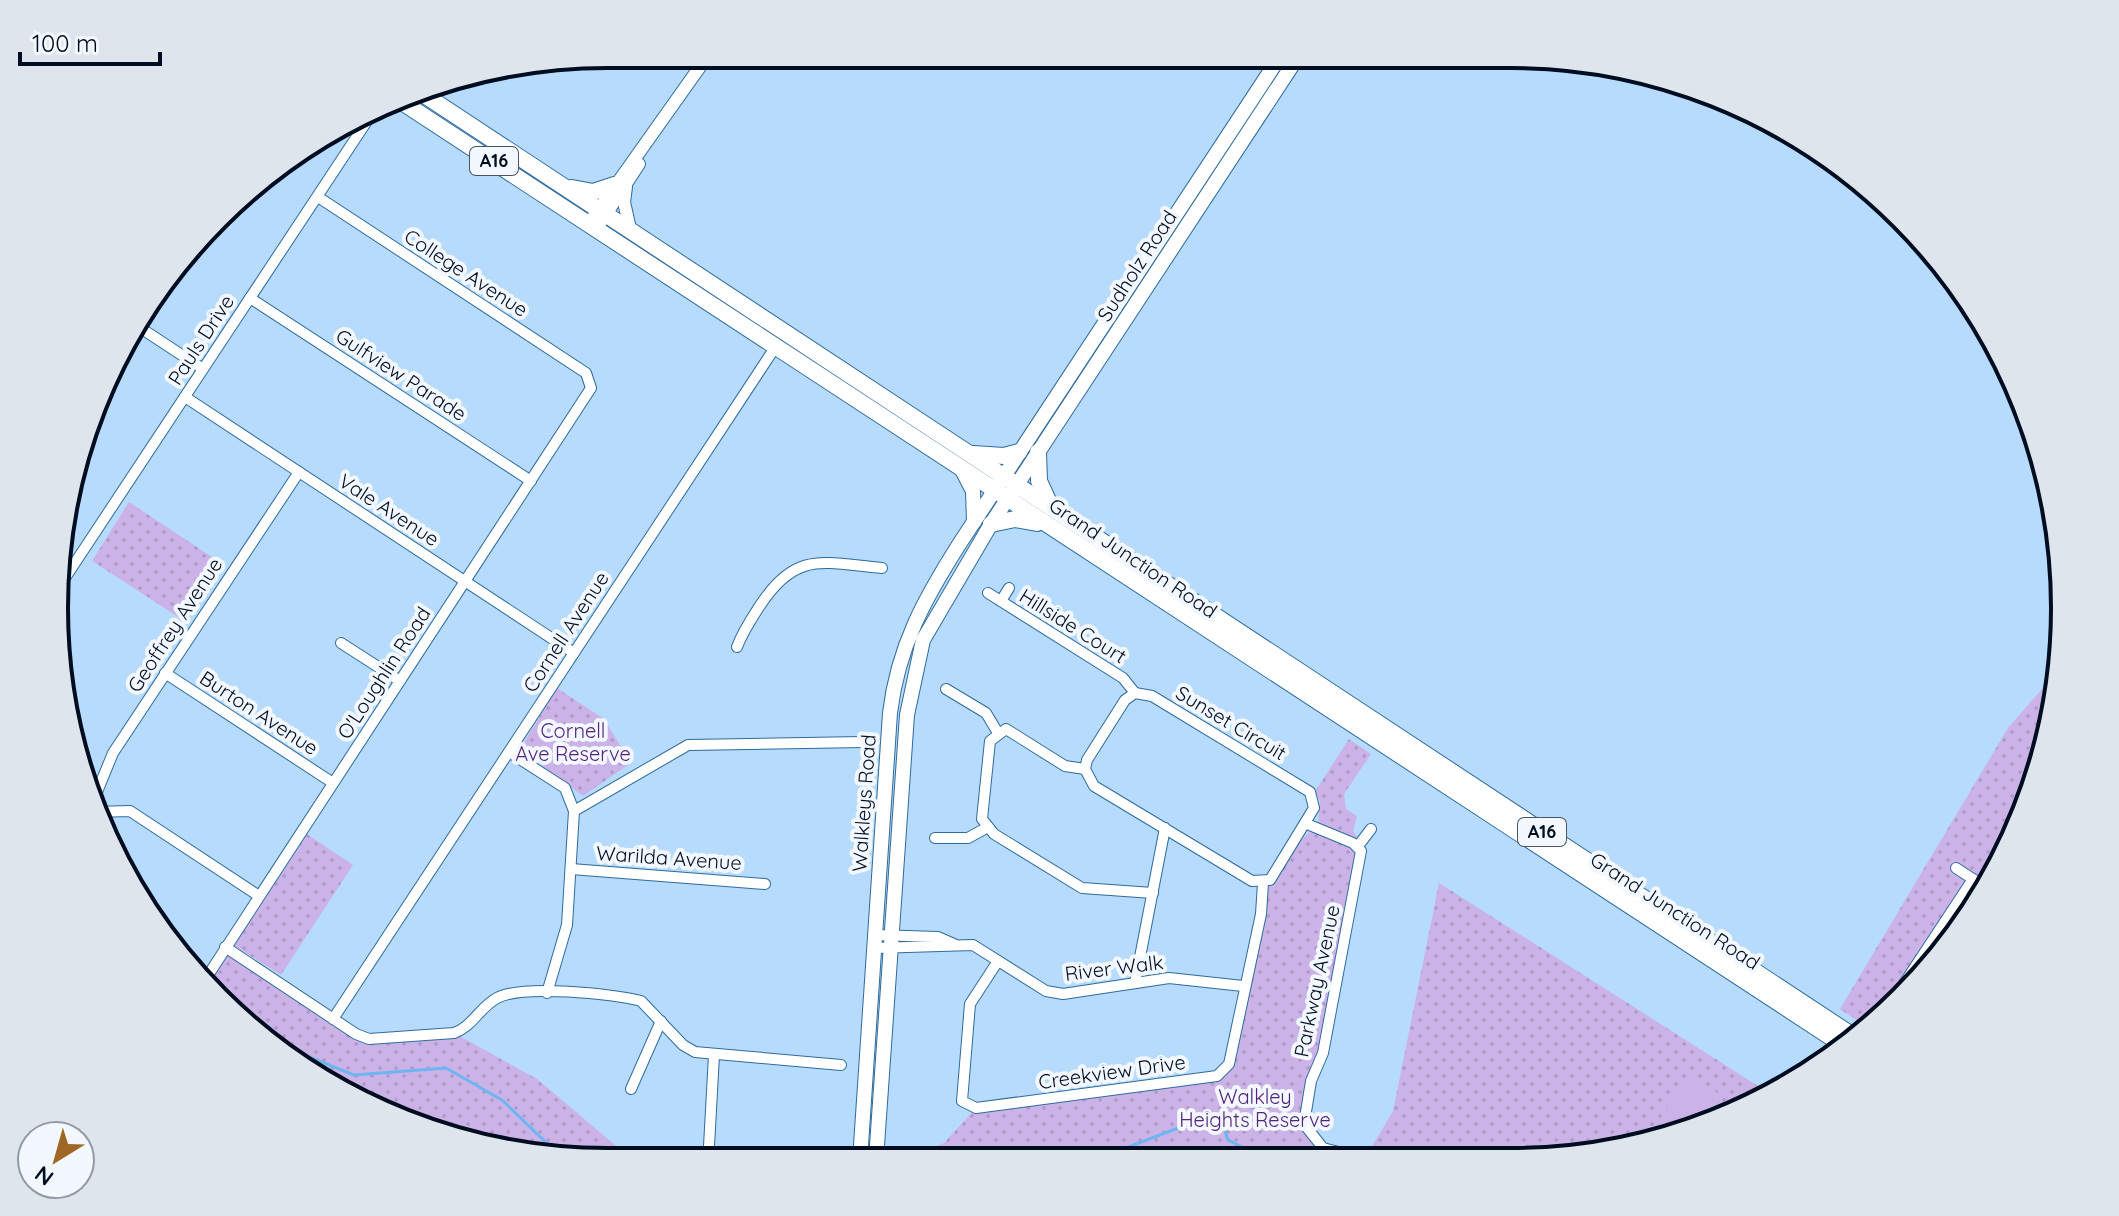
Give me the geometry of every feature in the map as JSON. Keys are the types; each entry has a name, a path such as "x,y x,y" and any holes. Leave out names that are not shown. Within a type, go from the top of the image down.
{"highway":[{"name":"Grand Junction Road","path":"430,98 630,229 781,339"},
{"name":"Grand Junction Road","path":"409,106 593,225 781,339 1836,1035"},
{"path":"567,187 593,192 620,185"},
{"path":"964,460 1019,452"},
{"path":"982,523 1050,517 1039,481 1038,452"}],"main road":[{"name":"Sudholz Road","path":"1005,488 1019,452 1272,68"},
{"name":"Sudholz Road","path":"1005,488 1038,452 1290,68"},
{"path":"964,460 982,523"},
{"name":"Walkleys Road","path":"861,1148 890,713 898,665 921,606 1005,488"},
{"name":"Walkleys Road","path":"877,1148 907,715 914,671 937,613 982,523"}],"street":[{"path":"593,225 699,68"},
{"name":"Pauls Drive","path":"69,572 363,127"},
{"path":"620,185 630,229"},
{"name":"College Avenue","path":"318,197 586,373 592,382"},
{"name":"Gulfview Parade","path":"250,298 531,481"},
{"path":"145,331 203,369"},
{"name":"Cornell Avenue","path":"333,1019 781,339"},
{"name":"O'Loughlin Road","path":"210,972 589,393 592,382"},
{"name":"Vale Avenue","path":"185,397 574,653"},
{"name":"Geoffrey Avenue","path":"98,786 106,764 299,472"},
{"path":"737,647 744,630 775,584 790,569 814,563 882,568"},
{"path":"1001,601 1009,588"},
{"name":"Hillside Court","path":"988,593 1123,678 1135,693"},
{"path":"341,643 400,681"},
{"name":"Burton Avenue","path":"165,673 333,783"},
{"path":"946,689 986,713 998,733"},
{"path":"1085,769 1125,700 1135,693"},
{"name":"Sunset Circuit","path":"1135,693 1152,696 1310,792 1314,808 1307,824"},
{"path":"1085,769 1065,766 1006,729 998,733 990,741 981,811 988,827 1082,888 1153,893"},
{"path":"574,811 688,745 863,742"},
{"path":"509,752 565,788 574,811 567,925 547,993"},
{"path":"1085,769 1094,786 1252,881 1263,883 1270,880 1307,824 1358,846 1371,829"},
{"path":"108,812 130,811 259,896"},
{"path":"935,838 968,838 988,827"},
{"path":"1135,983 1165,828"},
{"name":"Parkway Avenue","path":"1323,1148 1304,1124 1311,1081 1323,1053 1360,867 1358,846"},
{"path":"1956,868 1977,882"},
{"name":"Warilda Avenue","path":"571,869 765,884"},
{"path":"1932,945 1973,879"},
{"name":"Creekview Drive","path":"998,961 970,1004 962,1101 976,1108 1217,1076 1229,1064 1243,986 1261,914 1263,883"},
{"name":"River Walk","path":"874,941 973,945 1046,991 1063,994 1169,978 1243,986"},
{"path":"225,947 333,1019 369,1039 449,1034 464,1029 497,998 516,992 547,993 636,999 690,1051 841,1065"},
{"path":"631,1089 661,1021"},
{"path":"709,1146 714,1055"}],"green space":[{"path":"129,502 224,565 186,622 92,561"},
{"path":"2045,685 2033,748 2022,782 2010,815 1979,878 1917,964 1858,1021 1840,1009 2008,728"},
{"name":"Cornell Ave Reserve","path":"557,688 604,719 631,763 583,796 520,749"},
{"path":"1349,739 1371,754 1344,794 1346,809 1357,816 1353,831 1359,839 1318,824 1320,800 1314,793"},
{"name":"Walkley Heights Reserve","path":"1314,830 1351,846 1356,855 1304,1124 1323,1148 931,1148 944,1143 976,1108 1217,1076 1229,1064 1263,883"},
{"path":"307,834 353,865 281,975 234,946"},
{"path":"1439,883 1760,1087 1718,1107 1651,1130 1546,1147 1371,1148 1393,1111"},
{"path":"225,947 361,1036 454,1033 537,1079 619,1148 573,1147 503,1138 468,1130 401,1107 338,1076 308,1057 252,1014 209,971"},
{"path":"1688,1074 1717,1093 1705,1112 1671,1123 1661,1117"}],"waterway":[{"path":"307,1056 354,1075 446,1068 502,1100 548,1144"},
{"path":"1126,1148 1207,1117 1216,1117 1223,1125 1228,1140 1244,1148"}]}
